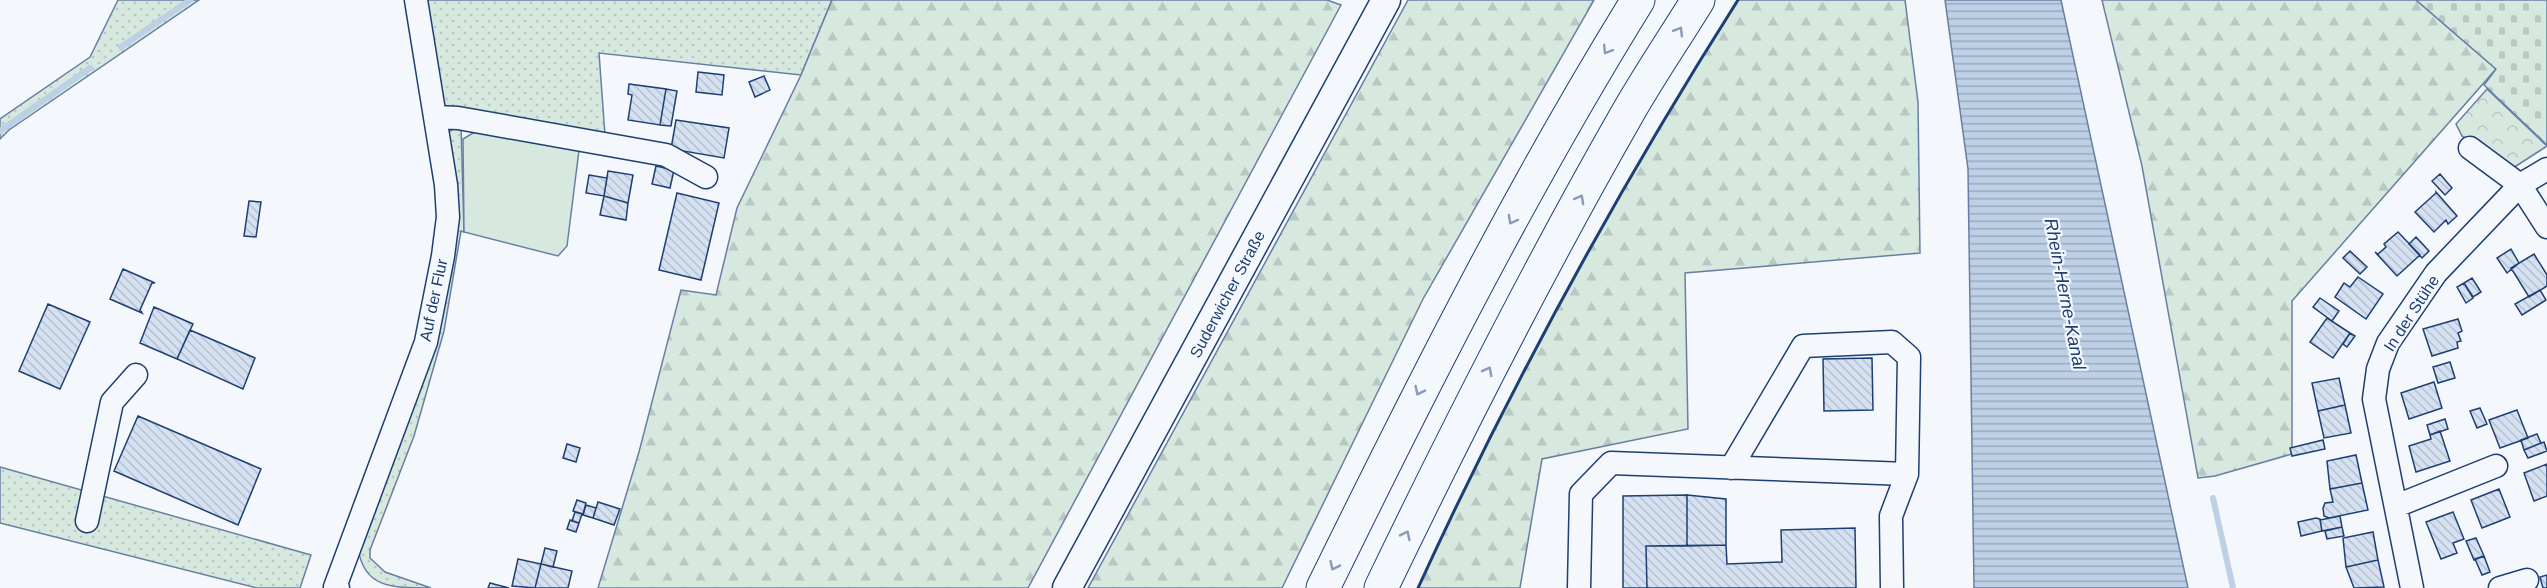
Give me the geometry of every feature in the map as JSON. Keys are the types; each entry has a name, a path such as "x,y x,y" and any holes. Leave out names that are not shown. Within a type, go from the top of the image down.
{"highway":[{"path":"1323,588 1429,371 1580,93 1638,0"},
{"path":"1381,588 1451,441 1542,267 1627,114 1698,0"}],"main road":[{"name":"Suderwicher Straße","path":"1067,588 1386,0"}],"street":[{"name":"Auf der Flur","path":"337,588 426,342 448,218 446,185 416,0"},
{"path":"436,117 458,118 666,155 706,177"},
{"path":"2470,148 2520,185 2547,227"},
{"name":"In der Stühe","path":"2412,588 2374,399 2378,369 2388,343 2436,273 2520,185 2547,169"},
{"path":"1731,468 1803,346 1892,342 1910,357 1907,474 1891,516 1892,588"},
{"path":"87,521 112,402 136,375"},
{"path":"1579,588 1581,494 1611,463 1907,474"},
{"path":"2396,506 2496,466"},
{"path":"2500,588 2527,580"}],"green space":[{"path":"118,0 199,0 9,130 0,139 0,119 90,57"},
{"path":"425,0 832,0 801,75 599,53 605,135 443,106"},
{"path":"832,0 1327,0 1341,5 1028,588 598,588 639,452 681,290 716,295 737,208 801,75"},
{"path":"1408,0 1594,0 1423,299 1282,588 1088,588"},
{"path":"1738,0 1905,0 1918,102 1920,253 1685,273 1688,429 1542,459 1520,588 1418,588 1490,437 1568,289 1650,143"},
{"path":"2102,0 2416,0 2496,69 2292,301 2292,454 2215,476 2198,478 2142,166"},
{"path":"2416,0 2547,0 2547,145 2484,85 2496,69"},
{"path":"2487,89 2547,146 2513,168 2462,136 2456,124"},
{"path":"461,124 464,232 461,231 444,331 414,436 370,550 370,558 385,572 431,588 392,586 381,583 366,571 358,547 430,345 447,133"},
{"path":"484,131 579,150 567,246 558,256 464,232 463,139 473,133"},
{"path":"0,467 311,555 300,588 257,588 0,523"}],"water":[{"name":"Rhein-Herne-Kanal","path":"1945,0 2061,0 2188,588 1974,588 1968,169"}],"building":[{"path":"698,72 724,75 722,95 696,92"},
{"path":"764,76 770,90 755,97 749,82"},
{"path":"629,84 666,89 660,125 628,120 632,95 628,94"},
{"path":"666,89 677,91 671,126 660,125"},
{"path":"676,120 729,128 724,158 671,149"},
{"path":"656,166 674,170 670,188 652,184"},
{"path":"608,171 633,175 628,203 604,196"},
{"path":"2440,174 2452,188 2445,195 2432,181"},
{"path":"589,175 607,178 604,196 586,193"},
{"path":"677,193 719,203 701,280 659,270"},
{"path":"2436,193 2457,216 2448,224 2446,220 2434,232 2415,212"},
{"path":"604,196 628,203 626,220 600,215"},
{"path":"249,201 261,202 256,237 244,236"},
{"path":"2398,232 2420,255 2397,276 2375,252 2378,254 2386,247 2384,244"},
{"path":"2416,237 2429,251 2422,258 2409,244"},
{"path":"2511,249 2519,263 2507,273 2497,258"},
{"path":"2350,251 2367,267 2360,274 2343,258"},
{"path":"2534,254 2547,275 2547,286 2529,297 2511,268"},
{"path":"123,269 155,283 152,283 140,310 142,313 110,299"},
{"path":"2358,277 2383,294 2366,319 2335,297 2344,283 2350,287"},
{"path":"2472,278 2481,292 2473,297 2464,283"},
{"path":"2464,283 2473,298 2466,303 2457,287"},
{"path":"2540,290 2546,300 2522,315 2515,304"},
{"path":"2320,298 2339,311 2332,321 2313,307"},
{"path":"48,304 90,322 60,389 19,371"},
{"path":"154,307 193,324 177,359 140,343"},
{"path":"2327,318 2350,333 2333,358 2310,342"},
{"path":"2458,319 2462,331 2458,333 2461,341 2457,342 2458,348 2432,356 2423,329"},
{"path":"190,330 255,358 243,389 177,359"},
{"path":"2350,333 2355,336 2347,347 2343,344"},
{"path":"1872,358 1873,410 1824,411 1823,359"},
{"path":"2450,362 2455,378 2438,383 2433,367"},
{"path":"2339,378 2345,405 2318,411 2312,383"},
{"path":"2434,382 2442,408 2409,419 2401,393"},
{"path":"2345,405 2351,433 2324,438 2318,411"},
{"path":"2480,408 2487,424 2477,428 2470,411"},
{"path":"2517,410 2528,438 2500,448 2489,420"},
{"path":"138,416 261,469 238,525 114,471"},
{"path":"2445,419 2448,429 2430,435 2427,425"},
{"path":"2440,431 2450,461 2416,472 2409,446 2431,439 2430,435"},
{"path":"2537,434 2541,443 2524,450 2521,440"},
{"path":"2323,440 2325,449 2292,456 2290,448"},
{"path":"2544,442 2547,451 2528,458 2524,450"},
{"path":"567,444 580,448 576,462 563,458"},
{"path":"2356,455 2362,483 2330,489 2327,461"},
{"path":"2547,464 2547,496 2534,501 2524,473"},
{"path":"2362,483 2368,510 2329,518 2324,516 2325,503 2333,502 2330,489"},
{"path":"2499,489 2510,517 2482,528 2471,500"},
{"path":"1687,495 1726,499 1726,545 1687,546"},
{"path":"1687,495 1687,546 1646,546 1647,588 1623,588 1623,496"},
{"path":"577,500 586,503 583,514 573,511"},
{"path":"598,502 620,509 614,525 593,518"},
{"path":"586,505 596,508 593,518 583,515"},
{"path":"575,512 582,514 579,523 572,521"},
{"path":"2453,512 2464,539 2453,543 2457,553 2441,559 2426,522"},
{"path":"2340,516 2342,527 2322,531 2320,520"},
{"path":"2320,519 2322,531 2301,536 2298,522"},
{"path":"570,520 579,523 576,532 567,529"},
{"path":"2342,527 2344,536 2327,539 2325,531"},
{"path":"1855,528 1856,588 1647,588 1646,546 1726,545 1727,564 1782,562 1781,530"},
{"path":"2373,532 2378,560 2346,567 2343,538"},
{"path":"2476,538 2484,556 2474,560 2466,541"},
{"path":"545,548 557,551 553,567 541,564"},
{"path":"2484,556 2490,572 2482,575 2475,559"},
{"path":"518,559 541,564 535,588 512,586"},
{"path":"2378,560 2384,587 2354,588 2346,567"},
{"path":"541,564 572,571 568,588 535,588"},
{"path":"2547,575 2547,588 2543,588 2540,577"},
{"path":"490,583 509,588 488,588"}],"waterway":[{"path":"121,47 190,0"},
{"path":"0,131 90,68"},
{"path":"2213,498 2233,588"}],"wall":[{"path":"1418,588 1490,437 1568,289 1650,143 1738,0"}]}
